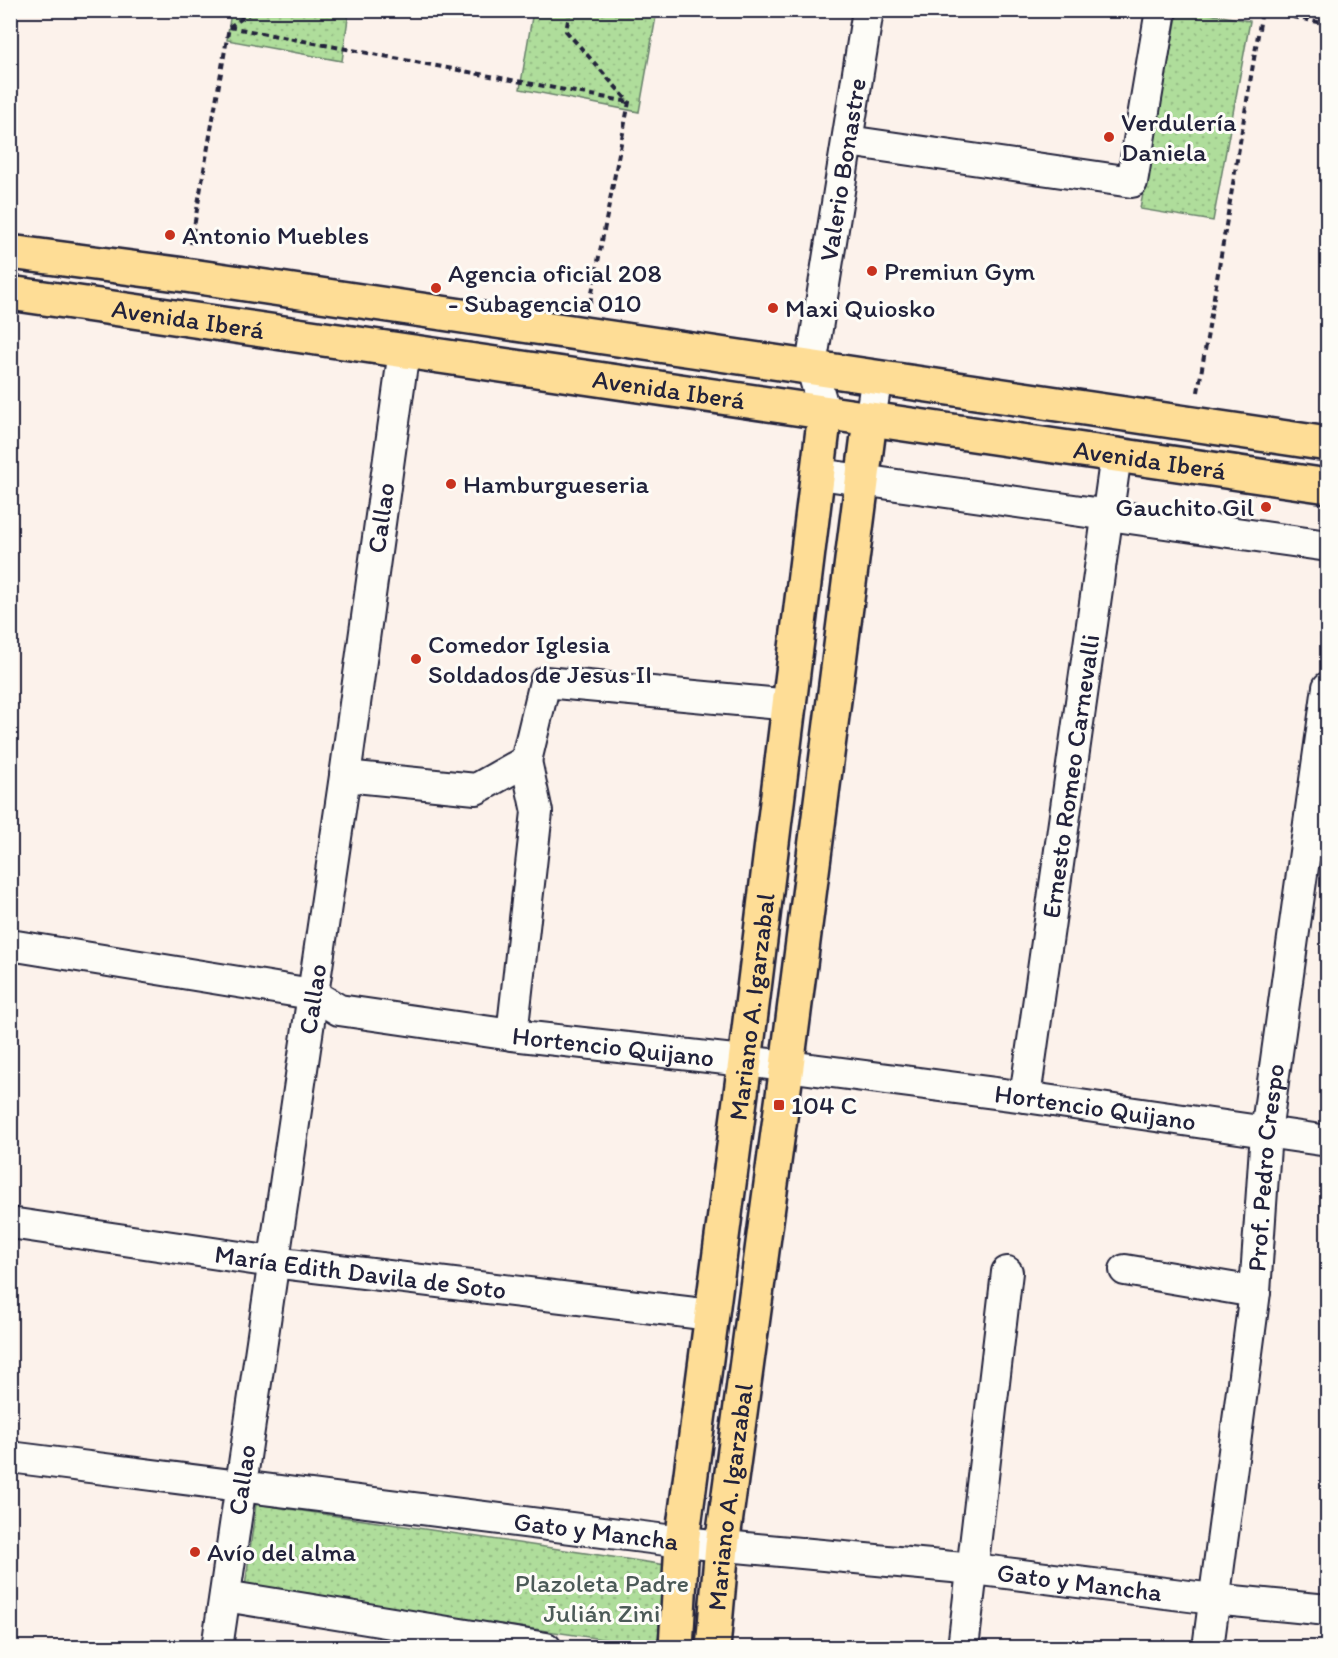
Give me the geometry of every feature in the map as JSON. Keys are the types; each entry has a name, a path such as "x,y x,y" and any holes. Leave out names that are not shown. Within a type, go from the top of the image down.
{"main road":[{"name":"Avenida Iberá","path":"10,252 185,275 811,366 1328,444"},
{"name":"Avenida Iberá","path":"10,293 1328,486"},
{"name":"Mariano A. Igarzabal","path":"676,1647 682,1542 791,705 825,413"},
{"name":"Mariano A. Igarzabal","path":"713,1647 722,1546 788,1066 870,420"}],"street":[{"name":"Valerio Bonastre","path":"811,366 868,10"},
{"path":"848,141 1132,182 1161,10"},
{"name":"Callao","path":"218,1647 345,776 404,350"},
{"name":"Mariano A. Igarzabal","path":"811,366 825,413"},
{"path":"870,420 877,376"},
{"name":"Ernesto Romeo Carnevalli","path":"1025,1097 1116,455"},
{"path":"819,474 1328,546"},
{"path":"512,1035 537,812 526,761 545,682 791,705"},
{"name":"Prof. Pedro Crespo","path":"1208,1647 1255,1292 1266,1132 1328,687"},
{"path":"345,776 476,789 526,761"},
{"name":"Hortencio Quijano","path":"10,945 312,994 339,1010 512,1035 788,1066 1025,1097 1328,1141"},
{"name":"María Edith Davila de Soto","path":"10,1223 273,1263 711,1315"},
{"path":"1125,1270 1255,1292"},
{"path":"963,1647 974,1569 1007,1272"},
{"name":"Gato y Mancha","path":"10,1457 240,1488 682,1542 974,1569 1214,1599 1328,1610"},
{"path":"225,1596 546,1647"}],"path":[{"path":"185,275 229,27 255,10"},
{"path":"570,10 566,31 629,102"},
{"path":"1193,423 1262,11 1328,24"},
{"path":"229,27 629,102"},
{"path":"584,333 629,102"}],"green space":[{"path":"231,11 349,11 342,61 227,40"},
{"path":"533,11 657,11 639,112 520,89"},
{"path":"1178,11 1193,11 1250,21 1213,221 1140,209"},
{"name":"Plazoleta Padre Julián Zini","path":"256,1504 666,1565 657,1647 245,1587"}],"place":[{"name":"Verdulería Daniela","path":"1109,137"},
{"name":"Antonio Muebles","path":"170,235"},
{"name":"Premiun Gym","path":"872,271"},
{"name":"Agencia oficial 208 - Subagencia 010","path":"436,288"},
{"name":"Maxi Quiosko","path":"773,308"},
{"name":"Hamburgueseria","path":"451,484"},
{"name":"Gauchito Gil","path":"1266,507"},
{"name":"Comedor Iglesia Soldados de Jesus II","path":"416,659"},
{"name":"104 C","path":"779,1105"},
{"name":"Avío del alma","path":"195,1552"}]}
